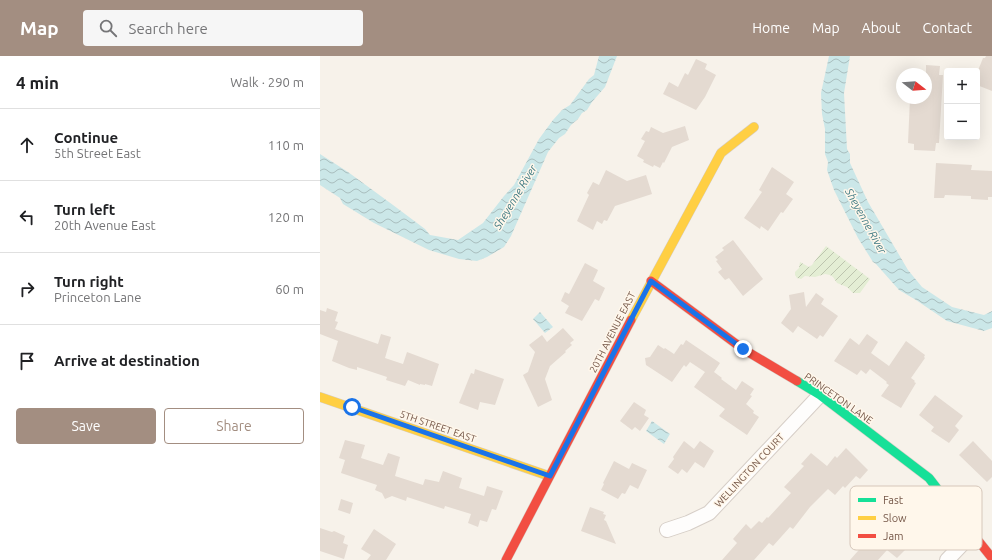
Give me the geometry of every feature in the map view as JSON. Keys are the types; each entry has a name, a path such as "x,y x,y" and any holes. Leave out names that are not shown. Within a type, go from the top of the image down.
{"street":[{"name":"20TH AVENUE EAST","path":"506,560 651,281 721,153 754,127"},
{"name":"PRINCETON LANE","path":"651,281 743,349 820,395 929,478 935,486"},
{"name":"WELLINGTON COURT","path":"667,530 688,523 709,513 820,395"},
{"name":"5TH STREET EAST","path":"320,397 550,476"},
{"name":"PRINCETON LANE","path":"982,546 992,558"},
{"path":"947,560 957,550"}],"green space":[{"path":"826,246 870,279 860,293 853,293 847,287 837,283 830,275 825,274 815,277 805,276 801,279 797,278 795,272 799,268 800,262 809,267"}],"water":[{"name":"Sheyenne River","path":"599,56 617,56 605,87 587,110 582,113 548,152 511,236 504,247 487,257 477,261 459,259 429,250 374,223 343,204 340,198 320,185 320,154 348,172 393,205 425,229 430,235 458,240 483,223 514,185 539,139 553,120 562,110 570,105 589,79 594,75"},
{"name":"Sheyenne River","path":"829,56 850,56 844,93 847,149 850,154 850,163 868,202 908,270 922,287 952,307 984,315 992,311 992,328 984,331 947,321 899,290 873,262 858,238 834,190 827,170 828,162 825,154 825,129 822,114 821,93"},
{"path":"540,312 553,327 545,333 533,319"},
{"path":"652,421 670,434 664,444 646,431"}],"building":[{"path":"986,56 992,56 992,91 980,86 979,68 983,58"},
{"path":"696,59 707,64 705,69 716,75 705,97 696,110 663,94 669,82 678,87 685,73 688,75"},
{"path":"926,65 940,66 939,75 943,75 939,143 936,143 935,151 914,150 914,144 908,143 910,104 932,104 932,68 926,68"},
{"path":"685,126 689,140 672,147 660,168 654,165 653,167 643,162 644,160 637,156 645,141 641,139 646,131 649,132 651,127 663,133"},
{"path":"936,163 972,165 971,170 992,171 992,197 988,197 988,200 971,199 971,196 945,195 944,198 934,198"},
{"path":"772,167 794,182 786,194 793,199 783,213 781,212 768,231 761,226 760,229 744,218 762,192 759,190"},
{"path":"606,170 627,181 646,175 652,194 615,206 607,221 604,220 602,224 597,221 593,230 577,221 589,195 587,193 593,182 599,185"},
{"path":"733,240 763,279 743,296 729,278 725,280 718,272 722,269 715,257 724,250 722,248"},
{"path":"585,263 598,270 593,281 605,288 599,301 595,299 582,321 565,313 569,306 561,301 565,292 569,294"},
{"path":"804,292 806,307 816,293 824,299 821,304 838,316 823,337 820,335 817,339 798,326 793,333 781,323 791,309 789,295"},
{"path":"327,308 338,312 335,321 338,322 335,329 378,344 381,334 391,337 385,358 403,364 407,352 439,364 432,386 425,384 420,385 408,380 405,386 386,380 387,377 357,367 357,370 349,368 332,361 338,341 320,334 320,310 326,312"},
{"path":"563,328 574,340 570,343 572,345 565,351 566,352 550,366 545,379 552,400 538,407 523,375 528,372 535,352 529,345 542,335 547,342"},
{"path":"867,334 878,342 871,353 889,366 906,341 925,355 925,358 911,378 916,383 901,408 881,396 889,385 870,369 866,374 861,370 857,375 834,361 850,338 859,345"},
{"path":"686,340 720,363 714,372 736,390 742,381 754,389 750,395 752,396 746,404 754,411 753,413 759,417 747,435 719,416 725,409 694,387 705,372 690,362 686,367 684,365 672,382 646,365 645,358 650,357 658,345 674,354"},
{"path":"475,369 504,379 495,405 480,402 478,410 459,403 471,373 474,374"},
{"path":"935,395 963,416 955,426 959,430 949,443 931,431 934,427 919,415"},
{"path":"634,402 646,410 644,415 649,418 640,431 635,427 632,430 620,421"},
{"path":"345,440 365,445 361,458 383,465 388,453 400,457 395,476 423,485 425,479 439,482 443,471 462,478 459,488 484,496 487,486 503,491 496,510 492,509 487,522 480,520 478,527 468,523 471,514 445,506 444,509 407,497 406,501 392,496 385,499 382,493 375,490 377,485 341,473 345,460 339,458"},
{"path":"684,441 694,449 700,441 714,451 704,468 695,462 687,473 682,469 678,474 668,467"},
{"path":"973,441 992,461 992,477 987,482 959,455"},
{"path":"846,448 868,470 860,479 856,476 845,488 843,486 835,495 828,489 810,507 793,529 790,527 773,546 769,543 754,560 722,560 737,543 733,539 746,524 751,529 759,521 762,523 791,493 784,487 804,466 801,464 811,453 827,466 835,456 837,458"},
{"path":"614,461 629,469 632,463 647,470 638,489 630,485 625,494 622,493 618,499 601,490"},
{"path":"341,499 353,503 350,514 338,510"},
{"path":"590,507 604,512 603,514 606,515 604,520 606,521 616,544 581,531"},
{"path":"320,528 332,532 334,531 345,536 343,543 348,545 344,559 320,551"},
{"path":"374,529 396,544 386,560 367,560 371,555 361,549"},
{"path":"859,550 887,550 878,560 850,560"},
{"path":"887,550 905,550 897,558"}],"traffic: fast":[{"path":"797,381 820,395 929,478 935,486"}],"traffic: slow":[{"path":"631,320 721,153 754,127"},
{"path":"320,397 549,476"}],"traffic: jam":[{"path":"651,281 743,349 797,381"},
{"path":"506,560 631,320"},
{"path":"982,546 992,558"}],"route":[{"path":"352,407 550,476 651,281 743,349"}]}
